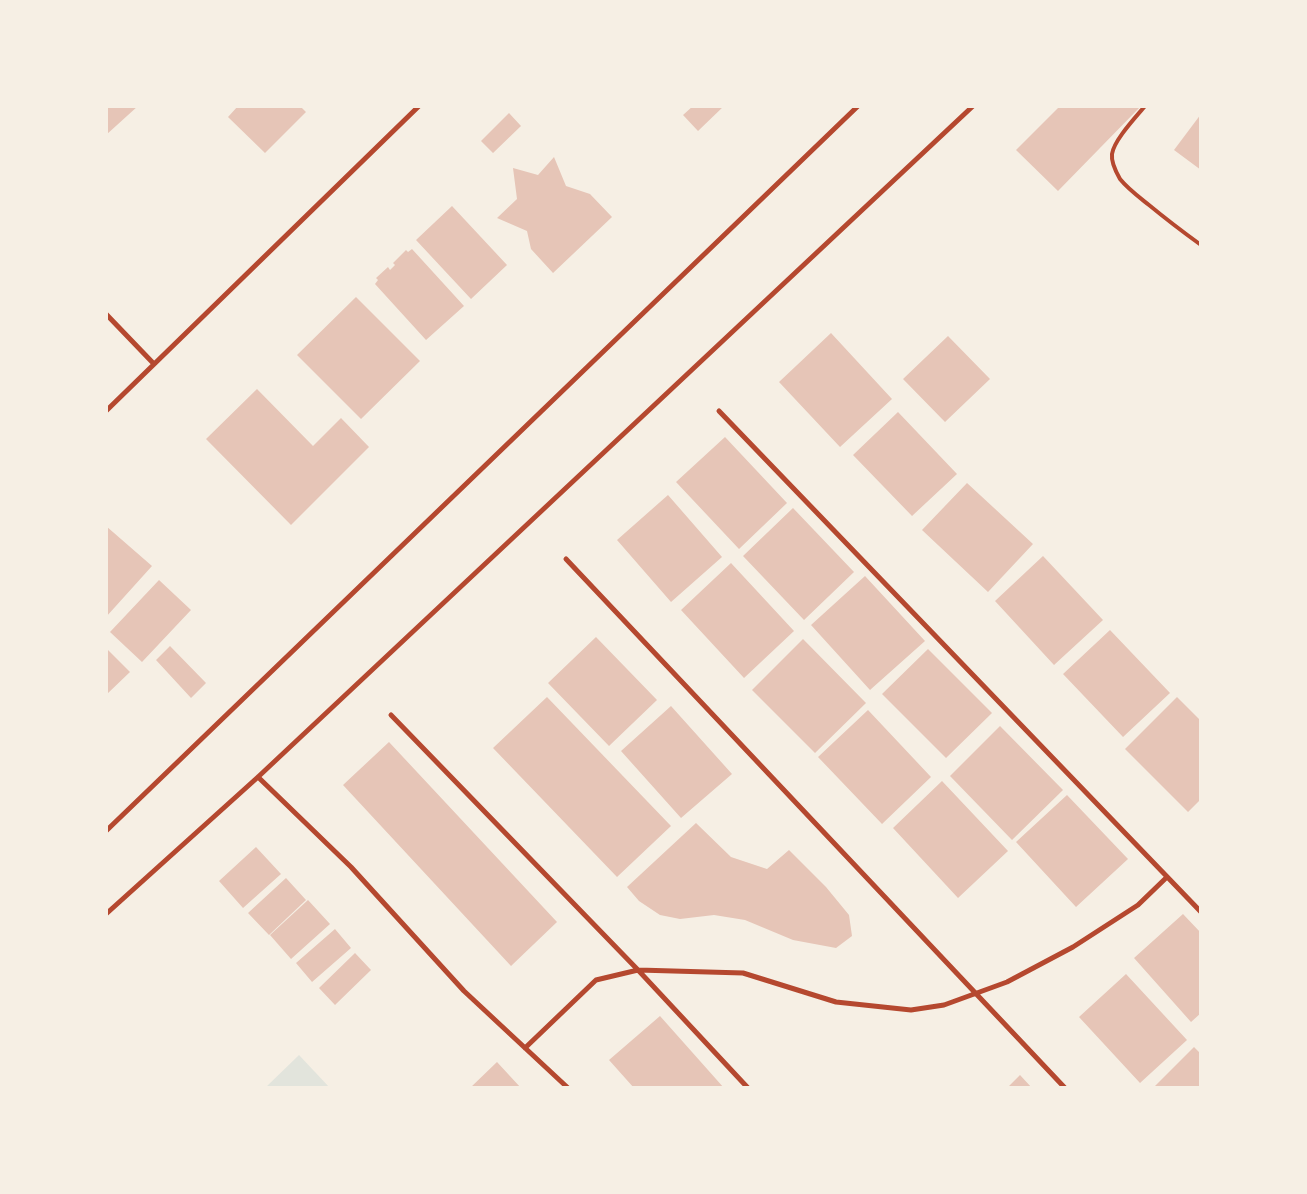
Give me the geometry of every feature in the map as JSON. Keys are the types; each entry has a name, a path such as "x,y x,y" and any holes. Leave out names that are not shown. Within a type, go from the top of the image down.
{"street":[{"path":"106,411 420,106"},
{"path":"106,831 858,106"},
{"path":"106,914 258,777 973,106"},
{"path":"106,314 154,364"},
{"path":"719,411 1201,912"},
{"path":"566,560 1065,1088"},
{"path":"391,715 638,970 748,1088"},
{"path":"258,777 351,867 464,991 568,1088"},
{"path":"525,1048 596,980 638,970 742,972 836,1002 911,1010 944,1005 1007,982 1073,947 1138,905 1167,877"}],"lane":[{"path":"1145,106 1114,147 1112,155 1113,165 1120,178 1130,189 1201,245"}],"shaded area":[{"path":"299,1055 330,1088 265,1088"}],"building":[{"path":"106,106 138,106 106,135"},
{"path":"238,106 300,106 306,112 265,153 228,117"},
{"path":"693,106 724,106 698,131 683,115"},
{"path":"1060,106 1141,106 1058,191 1016,150"},
{"path":"509,113 521,126 493,153 481,141"},
{"path":"1201,114 1201,170 1174,150"},
{"path":"554,157 566,186 590,194 612,217 553,273 531,249 527,231 497,218 517,199 513,168 538,175"},
{"path":"452,206 507,265 471,299 416,240"},
{"path":"412,249 464,306 426,340 375,284 378,280 376,278 388,267 390,270 395,265 393,263 406,250 408,252"},
{"path":"356,297 420,361 361,419 297,355"},
{"path":"831,333 892,399 840,447 779,382"},
{"path":"948,336 990,379 945,422 903,379"},
{"path":"257,389 313,446 341,418 369,447 291,525 206,439"},
{"path":"898,412 957,474 912,516 853,455"},
{"path":"725,437 787,503 739,549 676,482"},
{"path":"967,483 1033,544 988,592 922,530"},
{"path":"668,495 722,557 671,602 617,540"},
{"path":"793,508 854,572 804,620 743,556"},
{"path":"106,526 152,566 106,617"},
{"path":"1043,556 1103,620 1054,665 995,601"},
{"path":"731,563 794,631 744,678 681,610"},
{"path":"865,576 925,641 870,690 811,625"},
{"path":"159,580 191,610 142,662 110,632"},
{"path":"1110,630 1170,693 1123,737 1063,674"},
{"path":"596,637 657,700 609,746 548,683"},
{"path":"803,639 866,703 815,753 752,690"},
{"path":"170,646 206,683 191,698 156,660"},
{"path":"106,648 130,672 106,695"},
{"path":"928,649 992,713 946,758 882,694"},
{"path":"547,697 671,826 617,877 493,748"},
{"path":"1177,697 1201,721 1201,799 1188,812 1125,749"},
{"path":"671,706 732,774 681,818 621,751"},
{"path":"868,710 931,777 882,824 818,757"},
{"path":"1000,726 1063,790 1012,840 950,776"},
{"path":"389,742 557,922 511,966 343,785"},
{"path":"942,781 1008,851 958,898 893,828"},
{"path":"1067,795 1128,859 1076,907 1016,842"},
{"path":"696,823 731,857 767,869 789,850 826,887 849,915 852,936 836,948 793,940 745,920 714,915 680,919 660,915 639,901 627,887"},
{"path":"256,847 281,874 243,908 219,881"},
{"path":"286,878 306,900 269,935 248,913"},
{"path":"308,900 330,924 291,959 270,935"},
{"path":"1183,914 1201,933 1201,1013 1191,1022 1134,958"},
{"path":"335,929 351,948 312,982 296,963"},
{"path":"355,953 371,970 335,1005 319,988"},
{"path":"1126,974 1187,1040 1140,1083 1079,1017"},
{"path":"660,1016 724,1088 634,1088 609,1060"},
{"path":"1194,1047 1201,1054 1201,1088 1153,1088"},
{"path":"497,1062 521,1088 470,1088"},
{"path":"1020,1075 1032,1088 1007,1088"}]}
